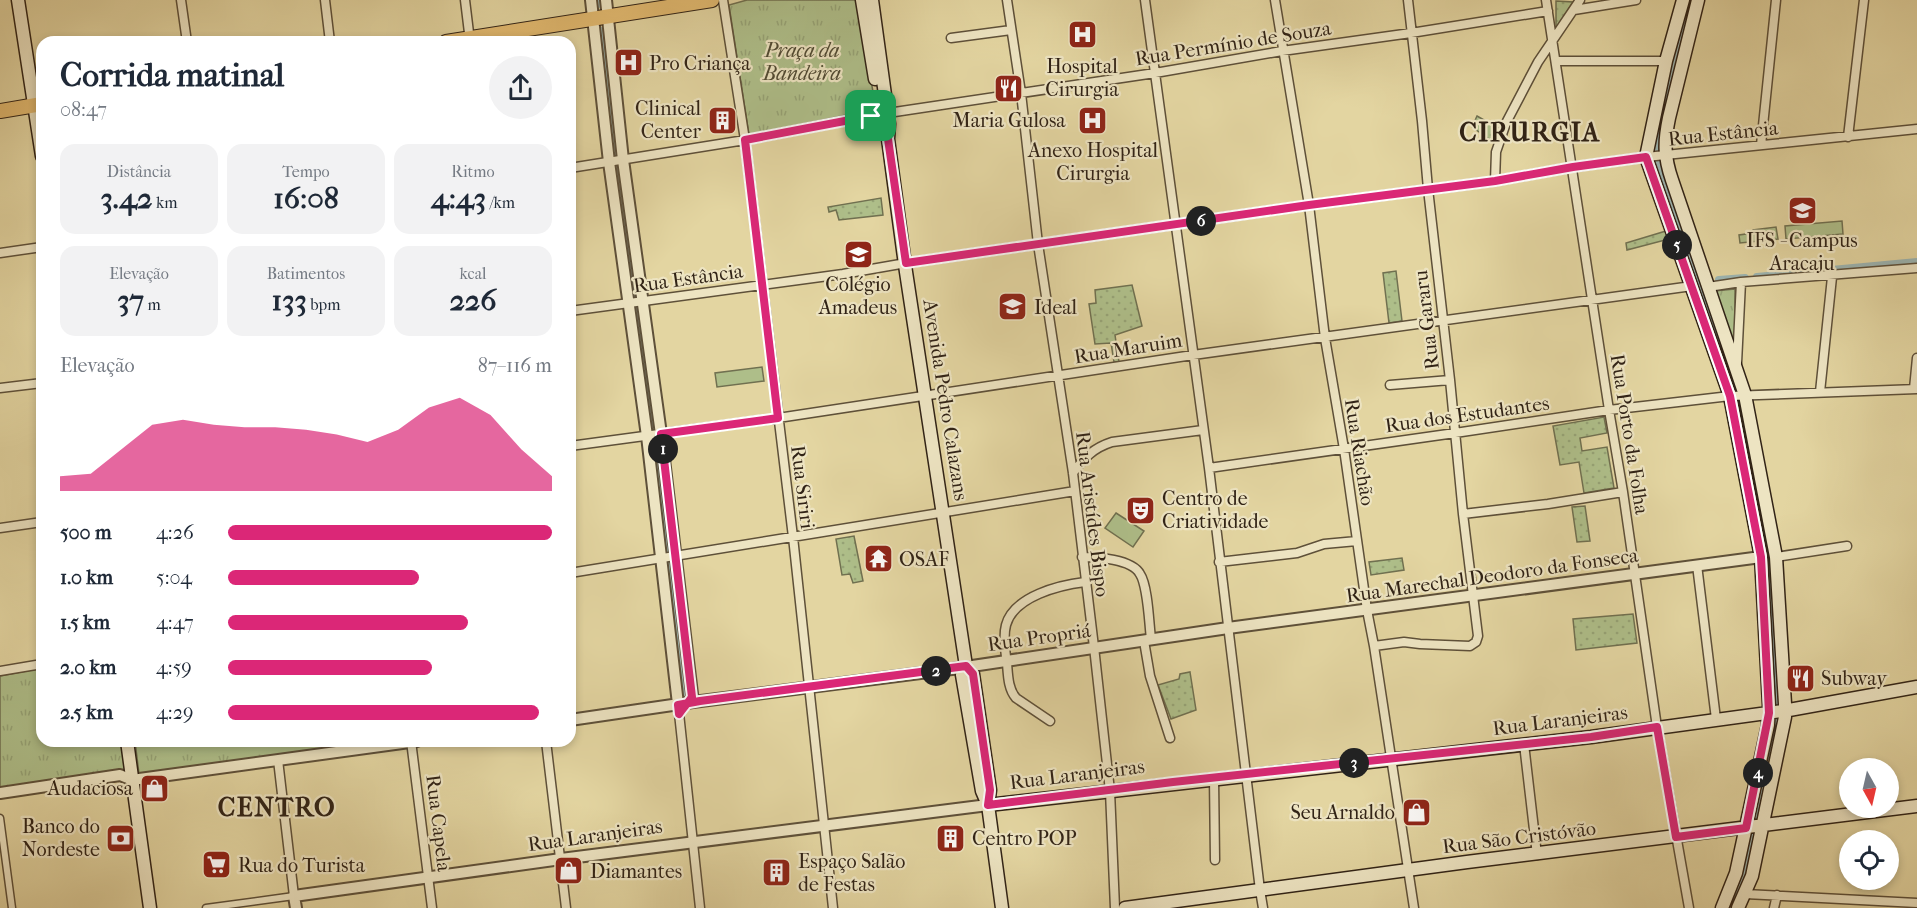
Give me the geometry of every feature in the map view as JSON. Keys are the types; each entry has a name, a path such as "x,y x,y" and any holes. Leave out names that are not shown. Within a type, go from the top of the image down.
{"main road":[{"path":"18,0 36,94"},
{"path":"496,36 712,0"},
{"name":"Avenida Pedro Calazans","path":"862,0 884,114"},
{"name":"Avenida Pedro Calazans","path":"872,0 884,114 882,125 888,139 944,511 966,666 962,675 982,791 988,805 1002,908"},
{"path":"1683,0 1666,61 1647,157 1730,395 1761,557 1777,712 1736,873 1722,908"},
{"path":"1698,0 1669,118 1664,155 1737,369 1776,557 1777,712 1763,824 1752,876 1738,908"},
{"path":"0,111 36,105"},
{"name":"Rua Laranjeiras","path":"988,805 1524,744 1777,712 1917,687"},
{"path":"128,747 150,908"},
{"name":"Rua São Cristóvão","path":"1125,908 1763,824 1917,806"}],"street":[{"path":"181,0 186,36"},
{"path":"325,0 329,36"},
{"path":"465,0 470,36"},
{"path":"591,0 654,435 686,704 692,842 700,908"},
{"path":"606,0 616,161"},
{"name":"Rua Siriri","path":"723,0 745,140 763,285 833,908"},
{"name":"Rua Aristídes Bispo","path":"1007,0 1021,93 1038,244 1073,473 1094,647 1110,791 1115,908"},
{"path":"1145,0 1209,468 1263,908"},
{"name":"Rua Riachão","path":"1275,0 1309,205 1325,338 1414,908"},
{"name":"Rua Gararu","path":"1374,646 1404,642 1420,645 1470,645 1476,642 1478,636 1407,0"},
{"name":"Rua Porto da Folha","path":"1546,0 1608,410 1623,492 1657,727 1689,908"},
{"path":"1495,181 1496,152 1506,123 1538,62 1580,0"},
{"path":"1574,10 1636,0"},
{"path":"1761,145 1776,0"},
{"path":"1848,137 1864,0"},
{"name":"Rua Permínio de Souza","path":"576,167 745,140 884,114 1548,10"},
{"path":"951,38 1011,30"},
{"path":"1557,61 1666,61"},
{"name":"Rua Estância","path":"576,310 843,274 1309,205 1495,181 1647,157 1917,129"},
{"path":"0,253 36,248"},
{"path":"1708,287 1741,282 1917,268"},
{"path":"1820,392 1832,276"},
{"path":"1737,369 1741,282"},
{"name":"Rua Maruim","path":"576,445 778,418 1193,355 1692,286"},
{"path":"1744,395 1915,389 1917,358"},
{"path":"1390,385 1450,380"},
{"path":"0,388 36,384"},
{"name":"Rua dos Estudantes","path":"1209,468 1608,410 1744,395"},
{"path":"1073,473 1085,457 1101,445 1203,430"},
{"path":"576,572 1075,491"},
{"path":"1463,514 1623,492"},
{"path":"0,528 36,523"},
{"path":"1220,562 1298,553 1324,544 1357,542"},
{"path":"1776,557 1847,546"},
{"path":"1082,557 1098,556 1112,559 1137,570 1141,575 1146,598 1150,676 1170,738"},
{"path":"667,557 686,704"},
{"name":"Rua Marechal Deodoro da Fonseca","path":"1228,628 1761,557"},
{"path":"1697,565 1716,719"},
{"path":"1050,721 1012,694 1006,660 1006,625 1011,614 1022,604 1060,585 1085,582"},
{"name":"Rua Propriá","path":"576,719 1228,628"},
{"path":"0,671 36,665"},
{"path":"1524,744 1537,855"},
{"path":"0,793 120,775 132,780 370,747"},
{"name":"Rua Capela","path":"414,747 432,908"},
{"path":"547,747 566,908"},
{"path":"278,760 295,902"},
{"path":"1214,778 1215,860"},
{"name":"Rua Laranjeiras","path":"206,908 295,902 429,878 988,805"},
{"path":"0,818 12,908"},
{"path":"1745,894 1917,903"},
{"path":"1774,908 1777,895"}],"green space":[{"name":"Praça da Bandeira","path":"747,0 857,0 876,109 749,135 729,5"},
{"path":"1556,1 1573,2 1556,29"},
{"path":"1477,116 1500,129 1495,143 1472,127"},
{"path":"881,198 883,215 839,220 836,210 829,212 828,207"},
{"path":"1842,221 1843,234 1786,239 1785,226"},
{"path":"1776,227 1778,239 1740,243 1739,235 1753,233 1753,230"},
{"path":"1666,231 1669,239 1627,250 1626,243"},
{"path":"1396,271 1402,321 1389,323 1383,273"},
{"path":"1132,285 1142,326 1115,335 1119,362 1114,362 1111,343 1095,344 1089,304 1096,303 1095,290"},
{"path":"1735,289 1735,345 1714,291"},
{"path":"762,367 764,381 717,387 715,373"},
{"path":"1604,417 1607,433 1580,438 1582,451 1607,447 1614,488 1584,493 1579,462 1560,465 1553,426"},
{"path":"1585,506 1590,541 1577,542 1572,507"},
{"path":"1116,513 1144,531 1133,547 1105,528"},
{"path":"854,536 863,581 853,583 850,574 842,575 836,539"},
{"path":"1402,558 1404,570 1371,575 1369,562"},
{"path":"1633,614 1637,643 1576,650 1573,619"},
{"path":"36,669 36,747 125,747 128,770 0,788 0,676"},
{"path":"1190,672 1196,710 1171,719 1158,685 1179,679 1180,674"},
{"path":"136,747 346,747 139,774"}],"waterway":[{"path":"597,0 598,4"},
{"path":"1690,1 1654,146 1696,282 1730,369 1740,403 1752,478"},
{"path":"601,31 686,697"},
{"path":"1757,277 1917,262"},
{"path":"1719,280 1745,278"},
{"path":"1732,908 1742,888 1778,706 1769,560 1755,496"}],"place":[{"name":"Hospital Cirurgia","path":"1082,35"},
{"name":"Pro Criança","path":"628,63"},
{"name":"Maria Gulosa","path":"1009,89"},
{"name":"Clinical Center","path":"722,120"},
{"name":"Anexo Hospital Cirurgia","path":"1093,120"},
{"name":"IFS - Campus Aracaju","path":"1802,210"},
{"name":"Colégio Amadeus","path":"858,254"},
{"name":"Ideal","path":"1013,307"},
{"name":"Centro de Criatividade","path":"1141,510"},
{"name":"OSAF","path":"878,559"},
{"name":"Subway","path":"1800,678"},
{"name":"Audaciosa","path":"154,788"},
{"name":"Seu Arnaldo","path":"1416,812"},
{"name":"Banco do Nordeste","path":"121,838"},
{"name":"Centro POP","path":"951,838"},
{"name":"Rua do Turista","path":"217,865"},
{"name":"Diamantes","path":"569,871"},
{"name":"Espaço Salão de Festas","path":"777,872"}],"district":[{"name":"CIRURGIA","path":"1530,132"},
{"name":"CENTRO","path":"277,807"}],"route":[{"path":"871,116 745,140 778,418 661,434 692,697 688,703 683,707 679,714 678,705 688,703 966,666 973,674 990,790 988,805 1173,782 1591,737 1657,727 1676,837 1746,828 1769,713 1761,557 1730,396 1646,157 1495,181 1309,205 906,263 888,139 880,114 871,116"}]}
